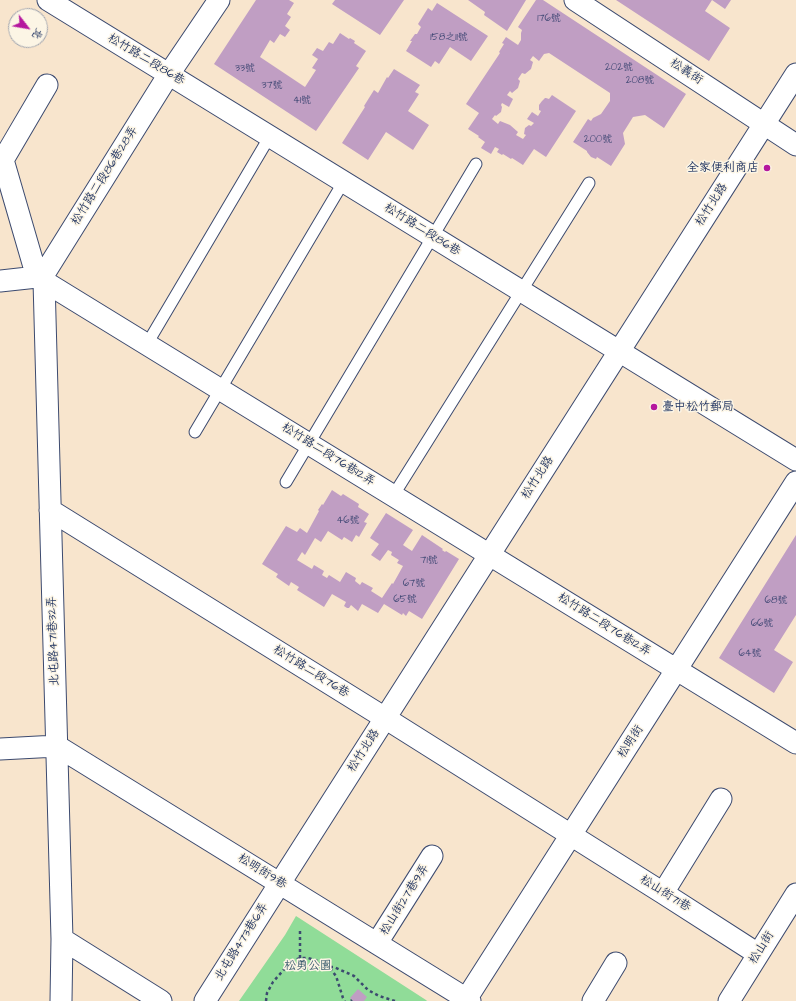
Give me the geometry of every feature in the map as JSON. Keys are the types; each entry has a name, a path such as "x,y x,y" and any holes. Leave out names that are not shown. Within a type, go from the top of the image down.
{"street":[{"name":"松竹路二段86巷","path":"48,0 796,460"},
{"name":"松竹路二段86巷28弄","path":"41,279 169,74 219,0"},
{"name":"松義街","path":"575,0 796,145"},
{"name":"松竹北路","path":"280,883 796,74"},
{"path":"0,282 41,279 3,160 47,85"},
{"name":"松竹路二段76巷12弄","path":"41,279 796,743"},
{"name":"北屯路471巷32弄","path":"41,279 57,746 62,939 61,1001"},
{"name":"松明街","path":"467,1000 796,482"},
{"name":"松竹路二段76巷","path":"50,510 385,718 571,836"},
{"path":"0,750 57,746"},
{"name":"松明街9巷","path":"57,746 467,1000"},
{"path":"663,893 721,799"},
{"name":"松山街71巷","path":"571,836 758,954"},
{"name":"松山街27巷9弄","path":"377,943 432,856"},
{"name":"北屯路473巷6弄","path":"205,1001 280,883"},
{"name":"松山街","path":"729,1001 796,894"},
{"path":"62,939 161,1001"},
{"path":"593,1001 616,963"}],"lane":[{"path":"147,344 270,136"},
{"path":"286,482 476,164"},
{"path":"195,432 344,181"},
{"path":"394,496 589,183"}],"path":[{"path":"300,929 300,958"},
{"path":"266,1001 273,982 288,965 294,960 300,958 312,958 329,967 336,976 345,1001"},
{"path":"329,967 334,967 354,976 368,990 379,996 395,1001"}],"green space":[{"name":"松勇公園","path":"296,916 427,1001 239,1001 285,935"}],"building":[{"path":"256,0 289,0 294,3 287,14 291,17 285,26 290,30 285,37 280,34 274,43 270,40 260,57 305,87 316,70 312,68 318,59 312,55 317,48 323,51 329,42 333,44 340,33 355,41 354,43 366,51 356,66 359,68 316,131 214,64"},
{"path":"335,0 404,0 380,35 332,4"},
{"path":"468,0 526,0 507,31 484,15 485,12"},
{"path":"536,0 543,0 686,94 664,128 645,115 633,117 623,133 625,144 611,166 597,157 596,159 591,157 587,151 573,142 588,119 591,121 593,118 601,114 610,101 610,93 549,53 544,54 539,61 533,56 530,60 533,62 531,69 525,74 522,73 518,79 520,81 518,88 512,93 510,91 507,95 513,99 509,107 502,103 501,112 496,116 495,115 492,119 498,124 500,121 510,125 518,132 516,135 523,139 526,135 524,134 525,128 534,123 527,119 532,112 538,116 541,111 539,110 539,105 545,98 549,99 552,95 576,111 546,157 534,149 523,165 512,158 511,159 497,152 499,149 495,147 491,154 481,148 485,142 468,129 479,113 466,104 500,53 499,52 504,44 502,43 506,37 518,45 521,40 522,30 518,27"},
{"path":"616,0 712,0 705,11 730,28 709,61"},
{"path":"712,0 731,0 725,9"},
{"path":"437,3 488,36 471,61 450,47 439,64 435,61 431,67 406,51 412,41 410,41 421,27 418,24 428,8 432,11"},
{"path":"394,69 420,85 415,92 419,94 408,111 429,125 413,150 386,132 368,160 342,143 374,90 378,93 387,77 388,78"},
{"path":"332,490 341,496 343,494 359,504 358,507 369,514 364,522 367,523 359,537 356,535 352,542 344,537 342,540 328,531 321,542 315,538 305,555 302,552 297,560 312,569 314,565 324,571 322,575 327,578 329,575 340,582 346,572 356,578 355,581 360,585 362,582 373,588 371,591 382,598 392,583 393,584 403,566 397,563 399,560 391,555 392,552 388,550 380,561 371,555 379,544 370,538 386,513 413,530 403,545 412,551 422,535 443,549 442,550 445,552 446,551 459,559 422,619 409,611 406,616 403,613 402,615 384,604 378,613 362,604 358,611 351,605 347,608 344,606 346,602 332,594 324,607 297,590 299,587 291,582 289,586 276,577 278,574 262,564 286,526 297,532 300,528 307,533 319,511 318,510 322,504 323,505"},
{"path":"796,535 796,615 774,650 793,662 774,693 719,658"},
{"path":"358,989 367,997 364,1001 353,1001 350,998"}],"place":[{"name":"全家便利商店","path":"767,168"},
{"name":"臺中松竹郵局","path":"654,407"}]}
